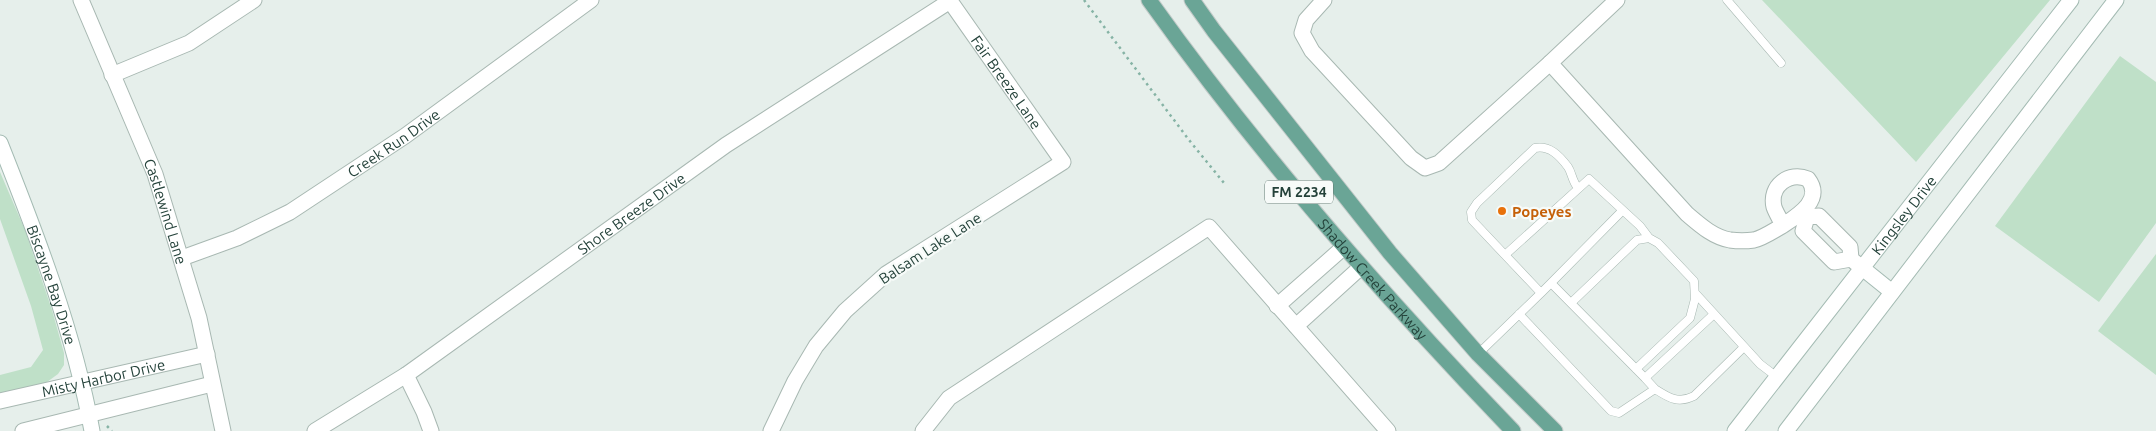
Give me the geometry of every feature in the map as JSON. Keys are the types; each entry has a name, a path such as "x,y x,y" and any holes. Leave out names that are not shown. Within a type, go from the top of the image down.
{"main road":[{"name":"Shadow Creek Parkway","path":"1149,0 1185,50 1344,247 1514,431"},
{"name":"Shadow Creek Parkway","path":"1192,0 1390,253 1478,354 1555,431"}],"street":[{"name":"Castlewind Lane","path":"82,0 155,174 200,318 223,431"},
{"path":"112,75 189,43 254,0"},
{"name":"Creek Run Drive","path":"182,258 238,238 290,212 405,136 591,0"},
{"path":"1324,0 1306,20 1302,33 1312,51 1411,158 1425,168 1439,163 1617,0"},
{"name":"Kingsley Drive","path":"1735,431 1776,377 1856,263 2071,0"},
{"path":"1786,431 2116,0"},
{"name":"Fair Breeze Lane","path":"950,1 1063,162"},
{"name":"Shore Breeze Drive","path":"315,431 406,375 726,145 950,1"},
{"path":"1550,63 1687,214 1709,232 1730,240 1754,240 1805,215 1819,216 1850,247 1856,263 1892,292"},
{"name":"Biscayne Bay Drive","path":"0,143 57,296 92,431"},
{"name":"Balsam Lake Lane","path":"771,431 795,381 812,353 845,311 886,274 1063,162"},
{"path":"1783,225 1774,208 1776,190 1790,176 1800,175 1808,179 1813,189 1805,215 1803,231 1834,262 1856,263"},
{"path":"924,431 949,398 1209,227 1388,431"},
{"path":"1277,306 1344,247"},
{"path":"1296,326 1361,267"},
{"name":"Misty Harbor Drive","path":"0,400 207,354"},
{"path":"406,375 431,431"},
{"name":"Misty Harbor Drive","path":"23,431 212,384"}],"lane":[{"path":"1727,0 1781,63"},
{"path":"1541,292 1472,220 1472,212 1477,203 1535,148 1543,146 1550,149 1569,168 1572,180 1578,188"},
{"path":"1505,255 1589,179 1640,226 1649,238 1658,243 1694,280 1696,294 1690,318 1636,369"},
{"path":"1478,354 1622,211"},
{"path":"1571,303 1637,240 1649,238"},
{"path":"1551,283 1655,389 1674,400 1686,400 1694,396 1744,347"},
{"path":"1696,294 1760,364 1776,377"},
{"path":"1519,314 1611,411 1619,413 1655,389"},
{"path":"1645,378 1714,314"}],"path":[{"path":"1084,0 1183,133 1224,184"}],"green space":[{"path":"1762,0 2050,0 1916,162"},
{"path":"2120,56 2156,82 2156,223 2099,302 1995,226"},
{"path":"0,172 25,230 52,310 64,353 64,365 58,374 47,382 0,394 0,375 31,367 43,350 31,306 0,219"},
{"path":"2156,254 2156,375 2098,331"}],"place":[{"name":"Popeyes","path":"1502,211"}]}
